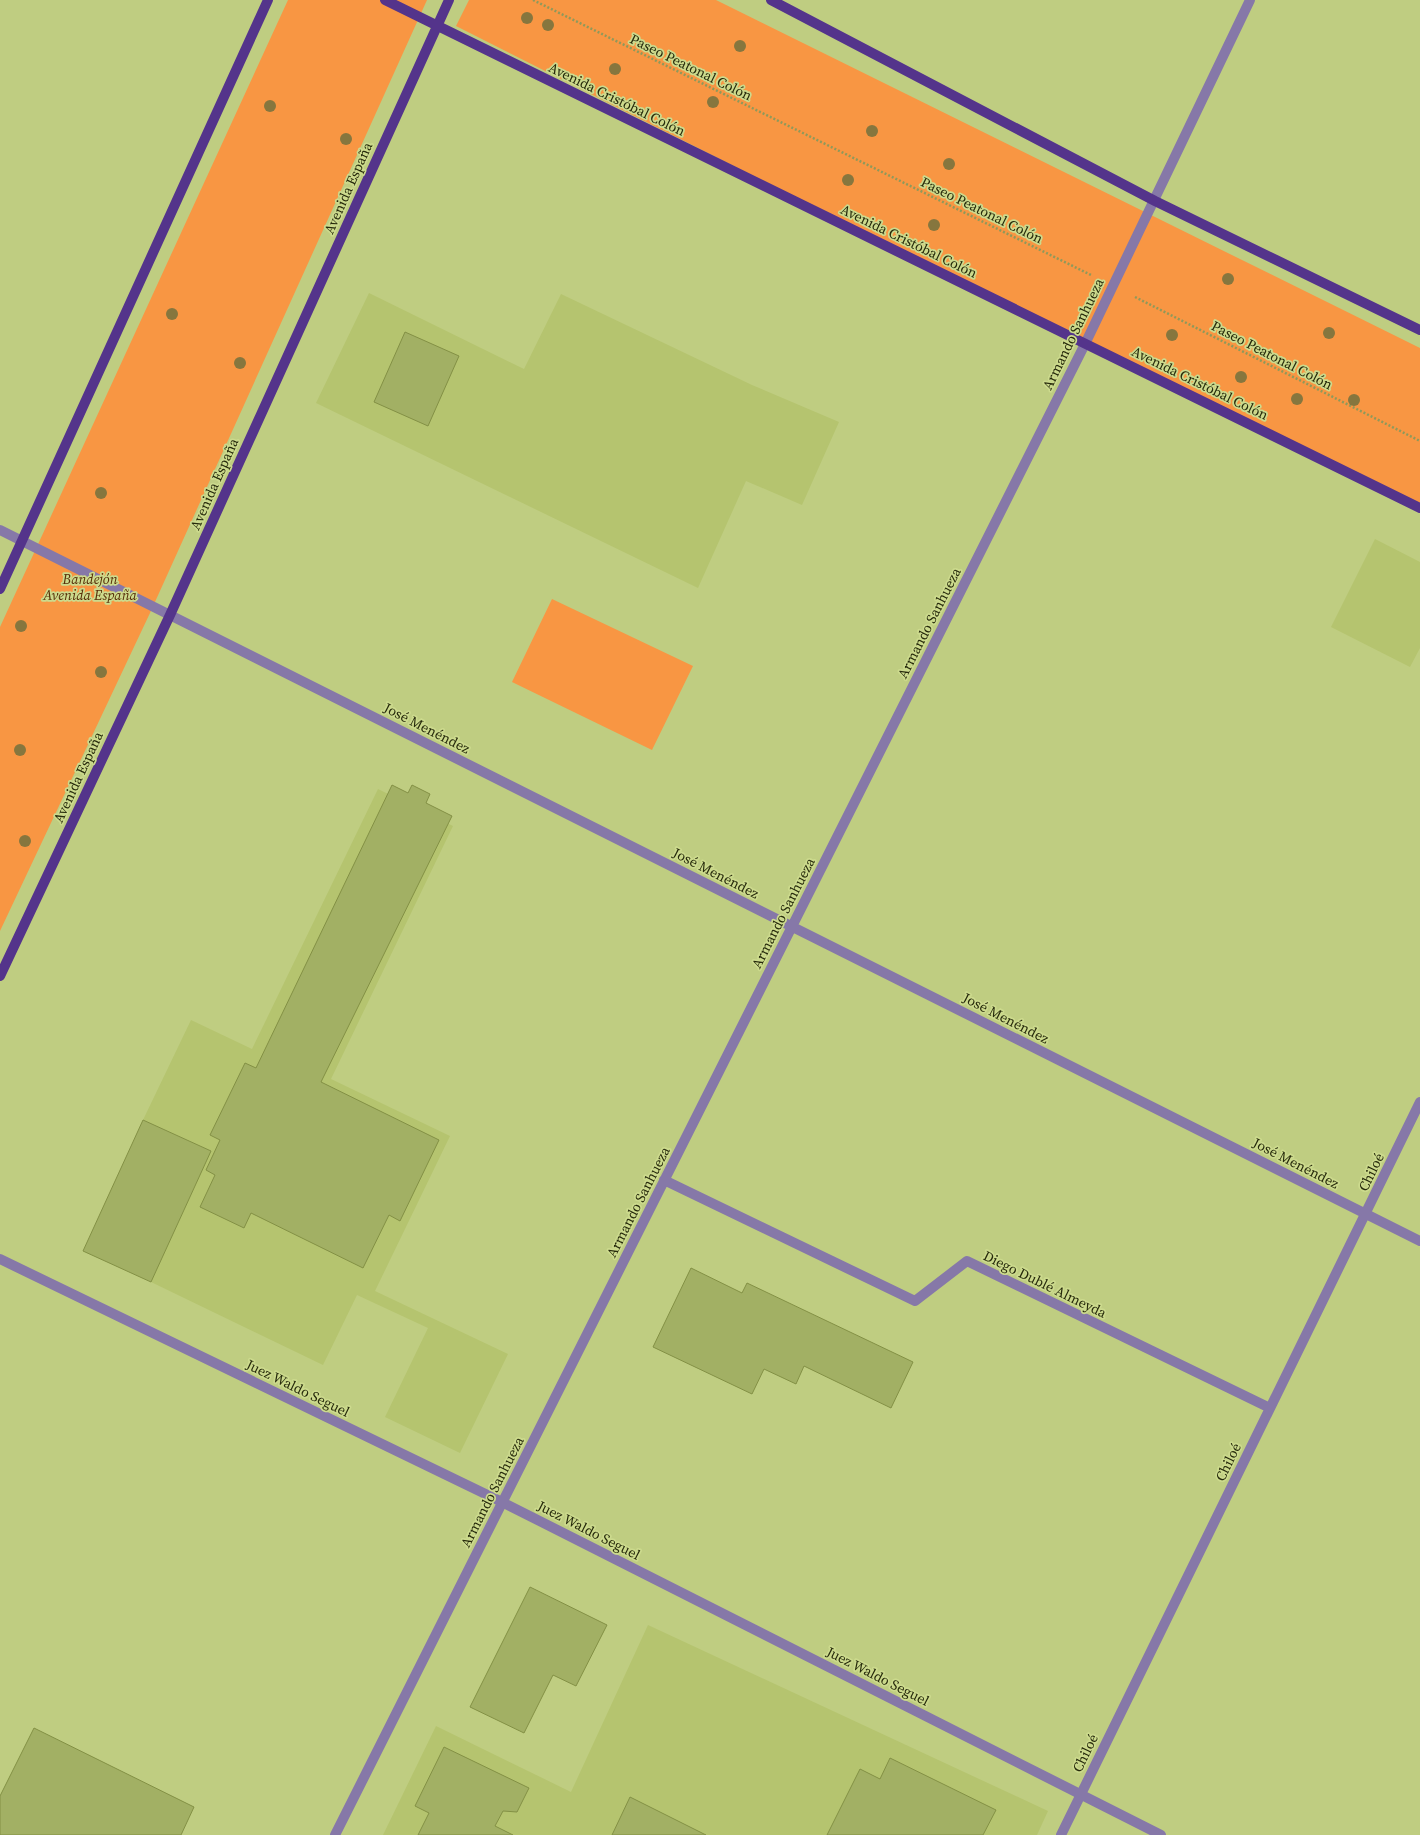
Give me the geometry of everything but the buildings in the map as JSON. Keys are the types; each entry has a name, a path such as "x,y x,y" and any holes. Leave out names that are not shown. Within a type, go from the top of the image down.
{"main road":[{"path":"0,589 268,0"},
{"name":"Avenida Cristóbal Colón","path":"385,0 437,27 1086,342 1420,508"},
{"name":"Avenida España","path":"0,976 170,615 449,0"},
{"path":"771,0 1155,201 1420,330"}],"street":[{"name":"Armando Sanhueza","path":"335,1835 1086,342 1112,286 1155,201 1250,0"},
{"name":"José Menéndez","path":"0,530 1420,1241"},
{"name":"Chiloé","path":"1061,1835 1420,1102"},
{"name":"Diego Dublé Almeyda","path":"664,1180 916,1301 967,1261 1270,1408"},
{"name":"Juez Waldo Seguel","path":"0,1258 502,1502 1161,1835"}],"path":[{"name":"Paseo Peatonal Colón","path":"533,0 1112,286 1420,441"}],"shaded area":[{"path":"369,293 524,369 561,294 752,385 839,422 802,505 746,481 698,588 316,403"},
{"path":"1375,539 1420,562 1420,648 1410,667 1331,627"},
{"path":"378,789 453,826 331,1079 450,1136 375,1291 508,1354 460,1453 385,1417 428,1328 357,1295 323,1365 151,1282 211,1151 143,1120 191,1020 252,1049"},
{"path":"648,1625 1048,1811 1037,1835 383,1835 436,1726 571,1792"}],"green space":[{"name":"Bandejón Avenida España","path":"288,0 427,0 150,613 0,931 0,627"},
{"path":"469,0 716,0 1420,348 1420,512 456,26"},
{"path":"552,599 693,666 652,750 512,682"}]}
